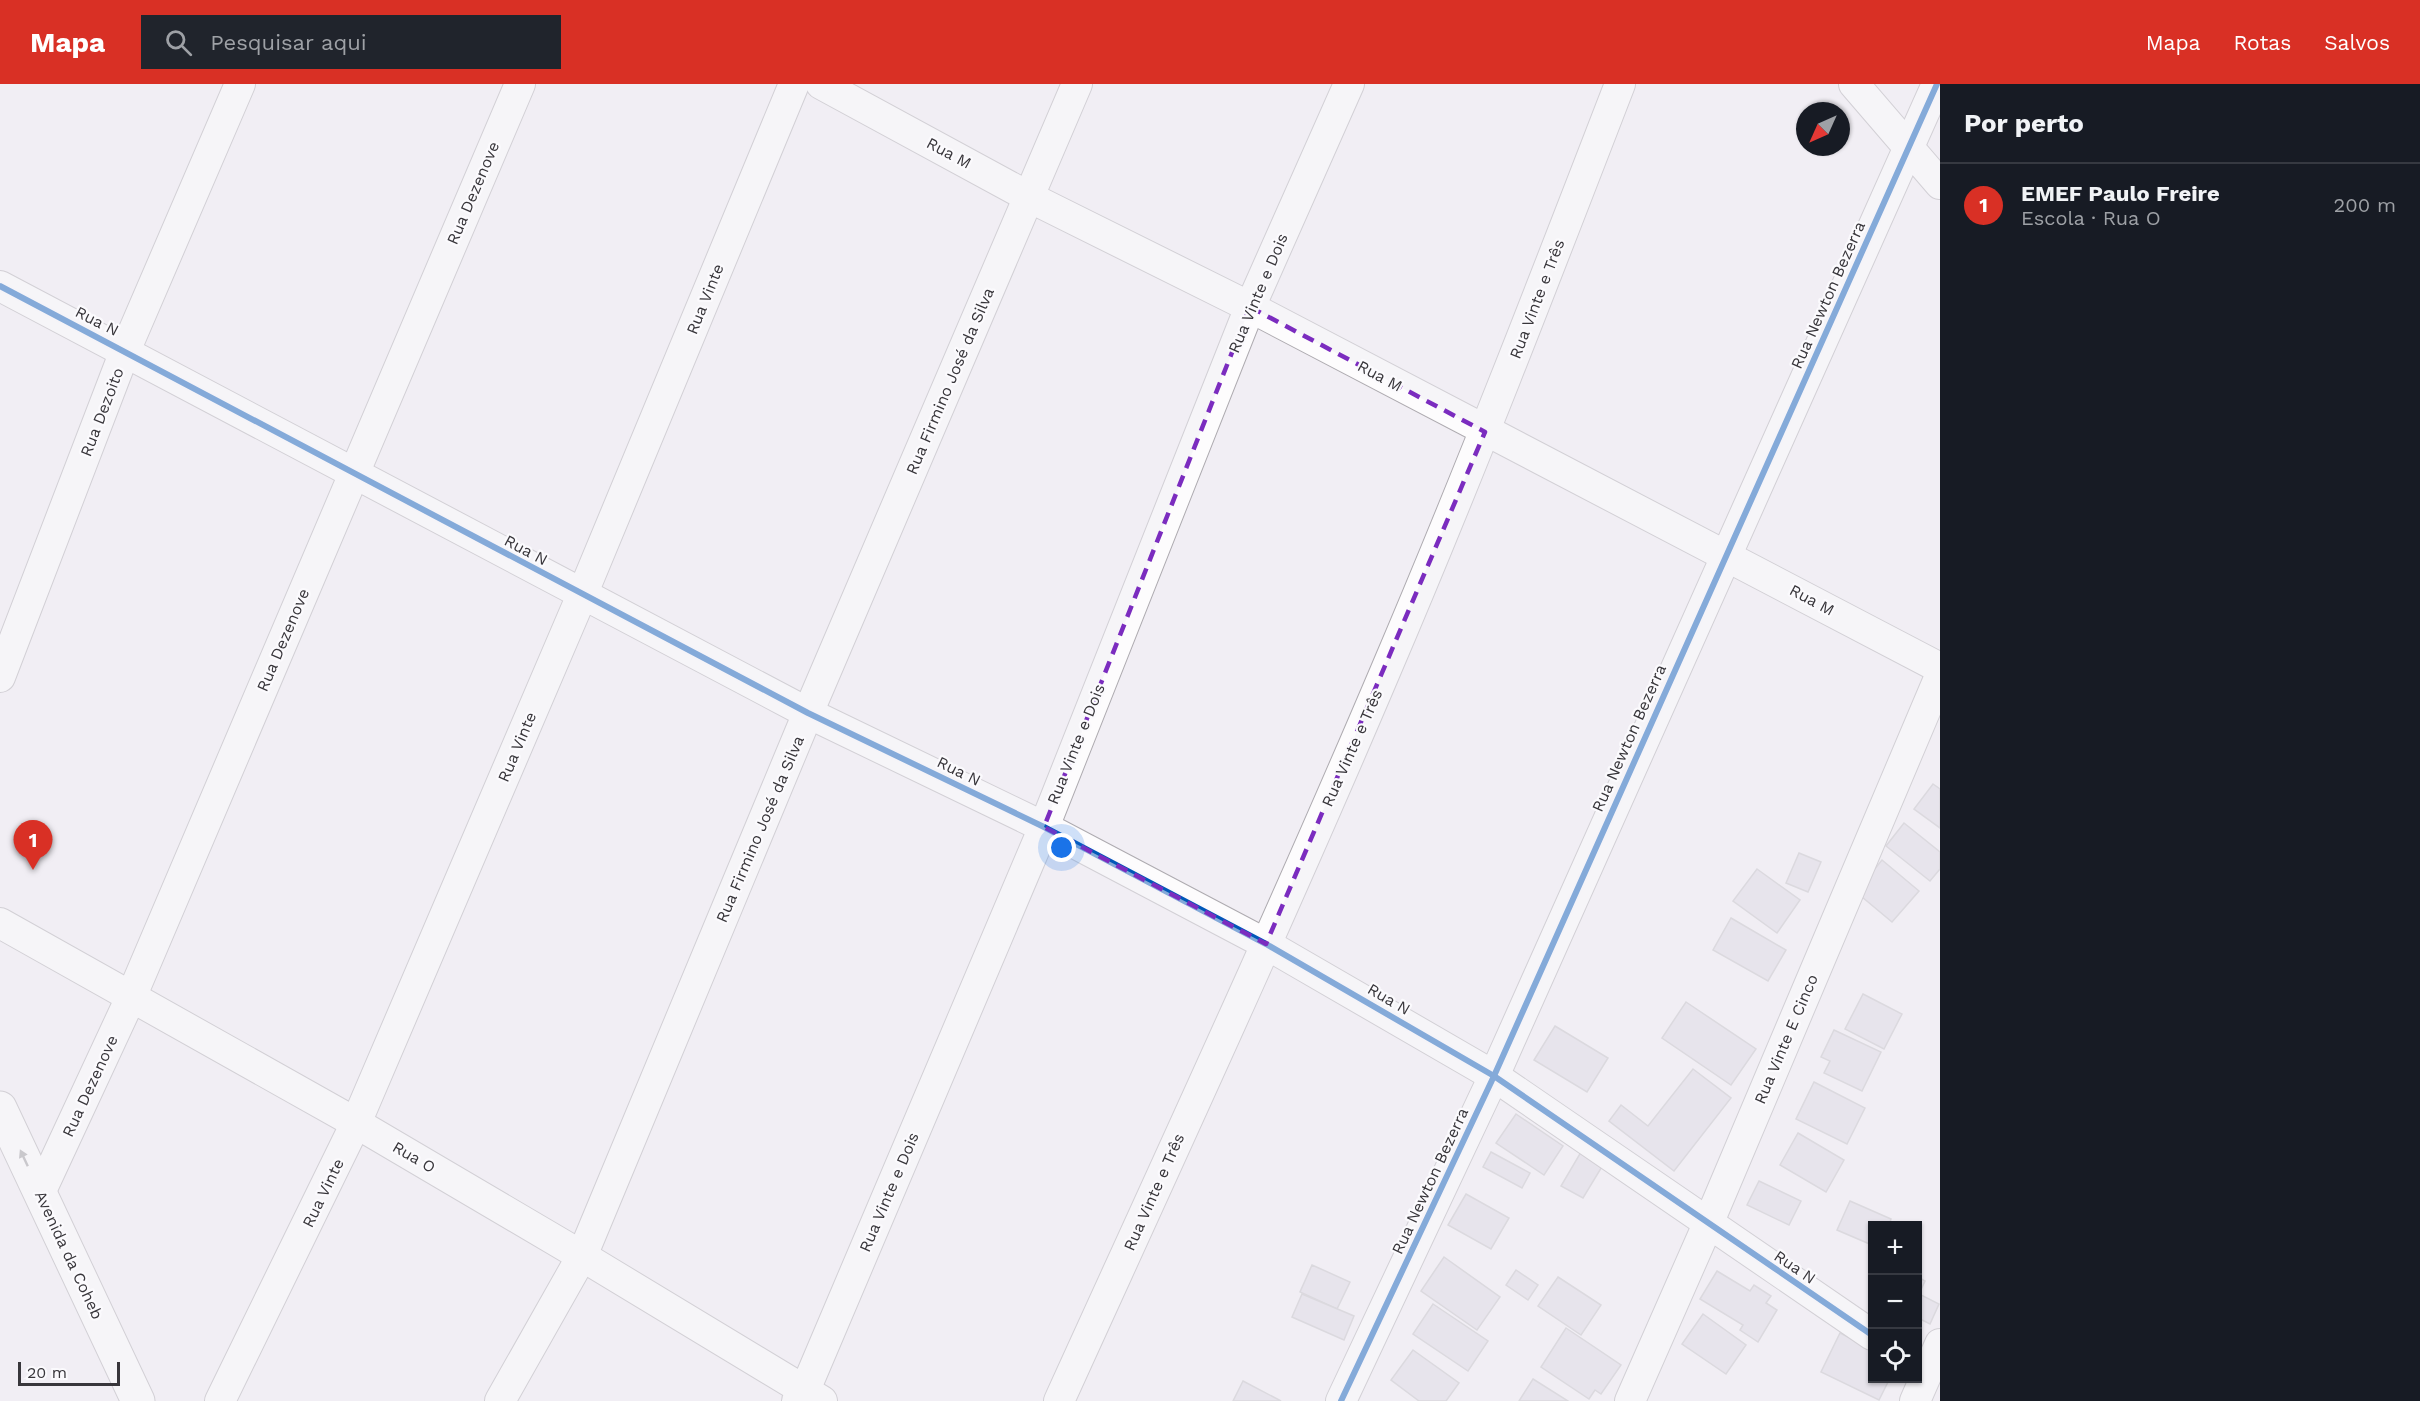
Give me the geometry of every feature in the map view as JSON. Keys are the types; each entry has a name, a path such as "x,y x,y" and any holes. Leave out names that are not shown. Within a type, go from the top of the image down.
{"main road":[{"name":"Avenida da Coheb","path":"0,1108 138,1401"}],"street":[{"name":"Rua Dezoito","path":"0,676 125,351 240,84"},
{"name":"Rua Dezenove","path":"40,1193 132,995 520,84"},
{"name":"Rua Vinte","path":"220,1401 356,1123 582,595 794,84"},
{"name":"Rua M","path":"821,84 1029,197 1250,307 1485,432 1725,554 1940,668"},
{"name":"Rua Firmino José da Silva","path":"500,1401 582,1256 808,713 1077,84"},
{"name":"Rua Vinte e Dois","path":"808,1397 1044,826 1250,307 1349,84"},
{"name":"Rua Vinte e Três","path":"1059,1401 1266,944 1385,673 1485,432 1620,84"},
{"path":"1854,84 1940,184"},
{"name":"Rua Newton Bezerra","path":"1341,1401 1494,1076 1725,554 1937,84"},
{"name":"Rua N","path":"0,286 808,713 1044,826 1266,944 1494,1076 1868,1332"},
{"name":"Rua Vinte E Cinco","path":"1630,1401 1708,1224 1940,676"},
{"name":"Rua O","path":"0,923 132,995 356,1123 582,1256 808,1397"},
{"path":"1922,1369 1940,1344"},
{"path":"1915,1401 1919,1383"}],"highlighted area":[{"path":"1250,307 1485,432 1266,944 1044,827"}],"building":[{"path":"1933,784 1940,789 1940,828 1914,809"},
{"path":"1904,823 1940,852 1940,869 1930,881 1886,846"},
{"path":"1799,853 1821,862 1808,892 1786,883"},
{"path":"1882,860 1919,891 1892,922 1856,892"},
{"path":"1757,869 1800,900 1777,933 1733,901"},
{"path":"1731,918 1786,950 1768,981 1713,950"},
{"path":"1863,994 1902,1014 1884,1049 1845,1029"},
{"path":"1686,1002 1756,1049 1731,1085 1662,1038"},
{"path":"1555,1026 1608,1058 1587,1092 1534,1060"},
{"path":"1834,1030 1881,1052 1862,1091 1824,1073 1830,1061 1821,1057"},
{"path":"1693,1069 1731,1098 1674,1171 1609,1121 1621,1105 1648,1126"},
{"path":"1814,1082 1865,1108 1847,1144 1796,1119"},
{"path":"1516,1114 1563,1146 1544,1175 1496,1143"},
{"path":"1798,1133 1844,1160 1826,1192 1780,1165"},
{"path":"1491,1152 1530,1173 1522,1188 1483,1167"},
{"path":"1581,1152 1603,1165 1583,1198 1561,1186"},
{"path":"1759,1181 1801,1201 1789,1225 1747,1205"},
{"path":"1466,1194 1509,1218 1491,1249 1448,1225"},
{"path":"1850,1201 1891,1219 1890,1221 1868,1221 1868,1243 1837,1230"},
{"path":"1444,1257 1500,1297 1477,1330 1421,1291"},
{"path":"1312,1265 1350,1282 1337,1309 1300,1292"},
{"path":"1516,1270 1538,1285 1528,1300 1506,1285"},
{"path":"1717,1271 1750,1291 1754,1285 1771,1296 1766,1303 1777,1310 1758,1342 1740,1330 1743,1325 1700,1299"},
{"path":"1558,1277 1601,1305 1581,1335 1538,1306"},
{"path":"1302,1294 1354,1316 1344,1340 1292,1317"},
{"path":"1922,1296 1939,1304 1930,1324 1922,1320"},
{"path":"1433,1304 1488,1341 1468,1371 1413,1334"},
{"path":"1703,1314 1746,1345 1726,1374 1682,1344"},
{"path":"1566,1328 1621,1365 1601,1394 1595,1390 1589,1399 1541,1367"},
{"path":"1840,1333 1868,1347 1868,1383 1888,1383 1879,1400 1821,1372"},
{"path":"1413,1350 1459,1383 1446,1401 1419,1401 1391,1380"},
{"path":"1533,1379 1568,1401 1519,1401"},
{"path":"1243,1381 1281,1401 1233,1401"}],"cycle path":[{"path":"1341,1401 1494,1076 1937,84"},
{"path":"0,286 808,713 1044,827 1266,944 1494,1076 1868,1332"}],"place":[{"name":"EMEF Paulo Freire","path":"33,870"}]}
